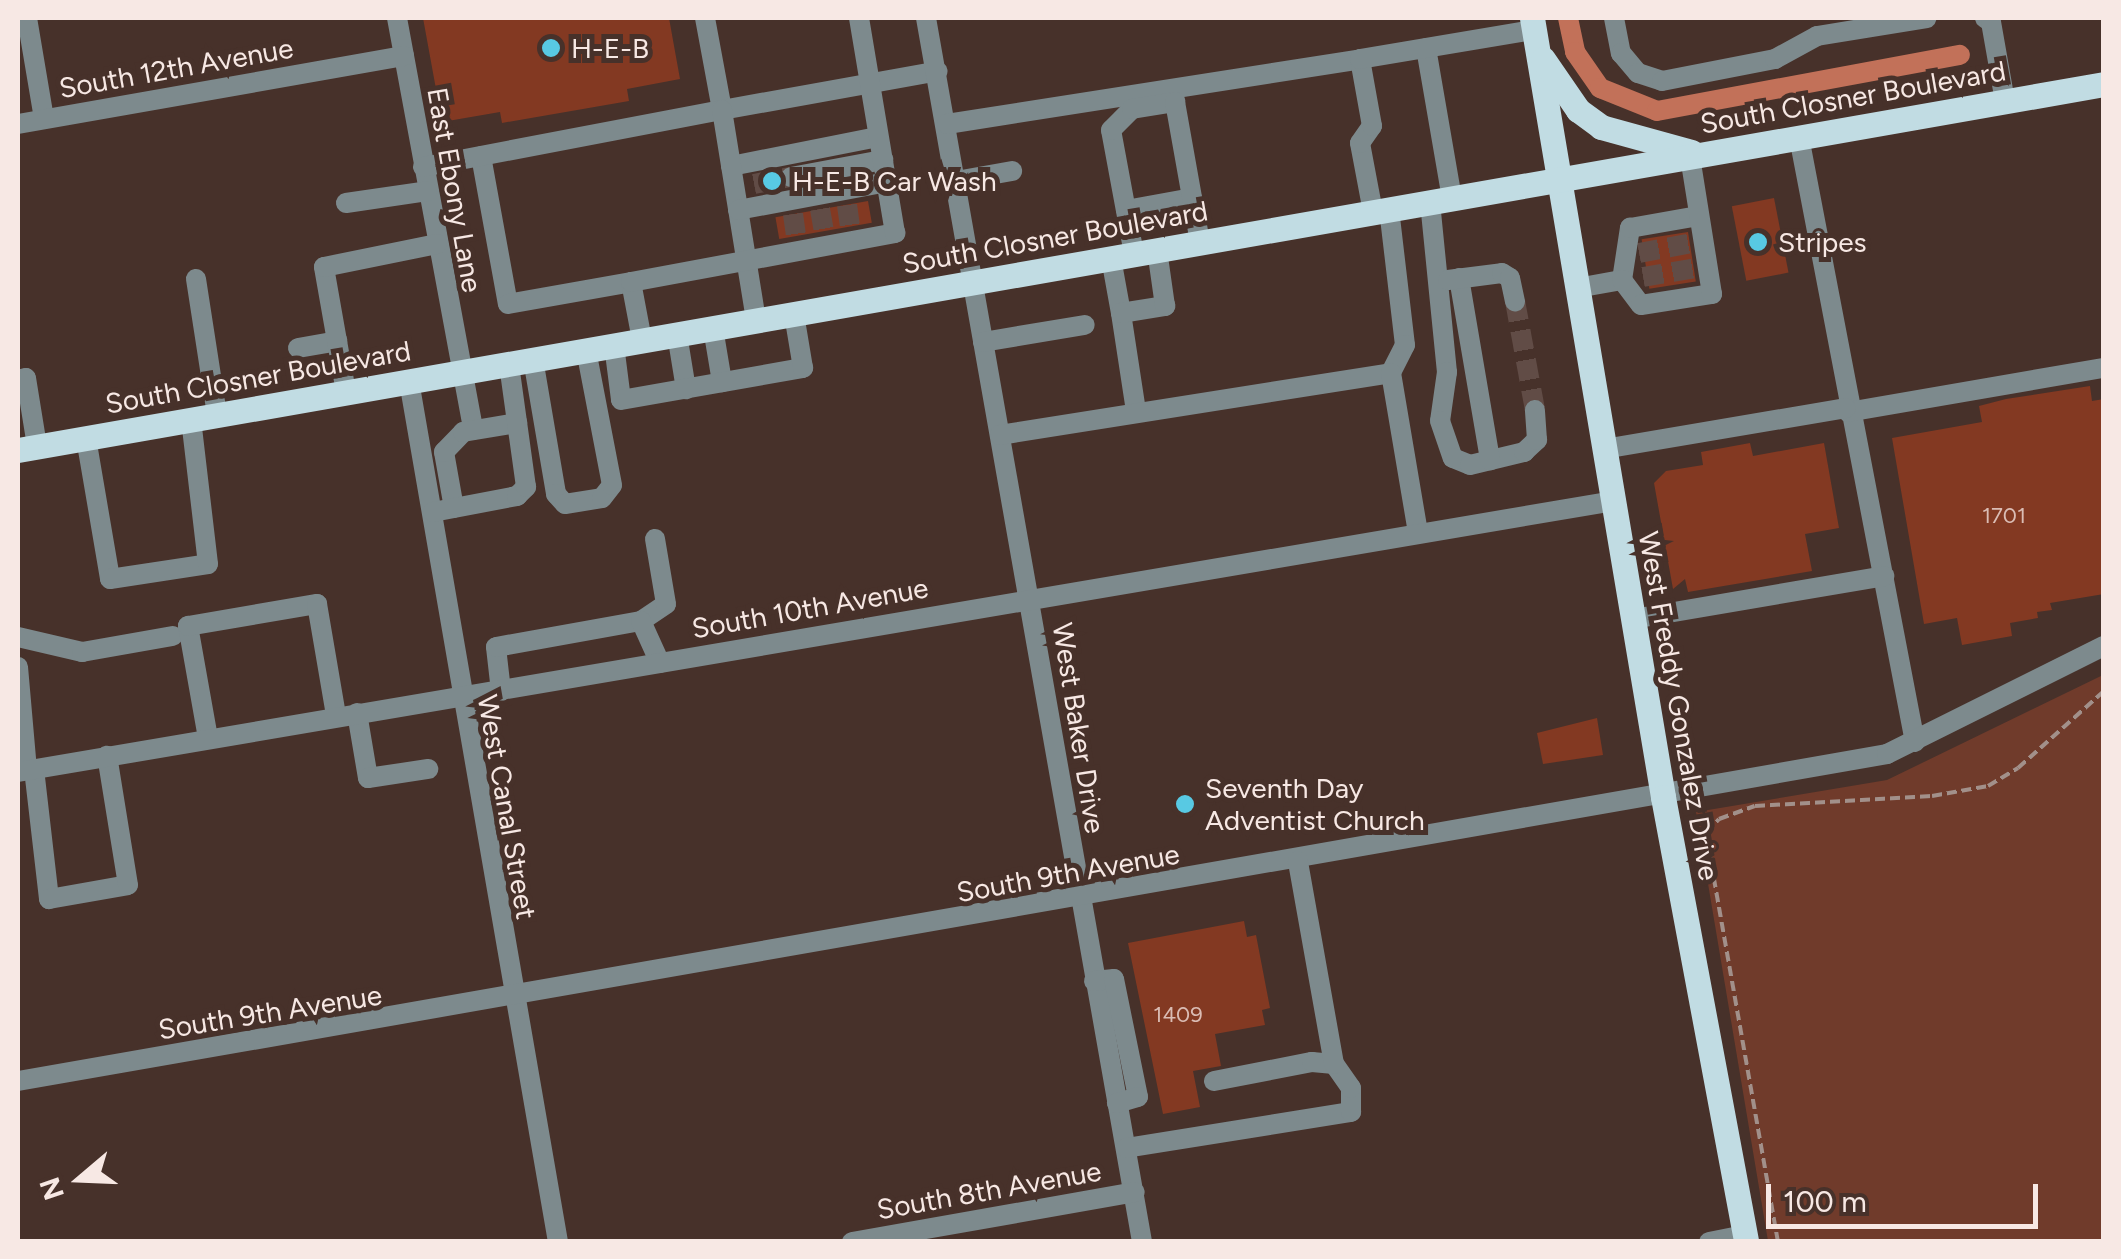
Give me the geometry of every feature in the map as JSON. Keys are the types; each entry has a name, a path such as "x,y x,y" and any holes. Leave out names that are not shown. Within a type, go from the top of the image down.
{"main road":[{"path":"1534,30 1578,110 1602,127 1696,155"},
{"name":"West Freddy Gonzalez Drive","path":"1534,30 1663,798 1746,1238"},
{"name":"South Closner Boulevard","path":"27,448 2104,84"}],"street":[{"path":"27,18 44,119"},
{"name":"East Ebony Lane","path":"397,18 473,430"},
{"path":"705,18 740,180 738,210 756,320"},
{"path":"738,210 792,207 851,234 896,233 859,18"},
{"name":"West Baker Drive","path":"926,18 1030,596 1078,899 1142,1242"},
{"path":"1614,18 1620,53 1638,73 1662,81 1774,59 1817,36 1927,18"},
{"path":"1985,18 1992,22 2005,101"},
{"path":"946,124 1534,30"},
{"path":"1426,48 1450,280 1490,460"},
{"name":"South 12th Avenue","path":"18,124 404,56"},
{"path":"1360,59 1372,126 1360,143 1381,210 1405,345 1391,373 1418,533"},
{"path":"424,167 938,70"},
{"path":"1121,313 1165,306 1134,254 1112,130 1132,109 1176,102 1200,242"},
{"path":"740,180 878,136"},
{"path":"1799,137 1847,410 1858,434 1914,742"},
{"path":"1696,155 1700,216 1698,242 1712,294 1641,305 1632,279 1630,228 1700,216"},
{"path":"481,156 508,304 746,259 797,243 846,198 887,182"},
{"path":"791,177 883,160"},
{"path":"956,181 1012,172"},
{"path":"346,203 428,190"},
{"path":"1126,210 1192,198"},
{"path":"346,392 324,267 437,244"},
{"path":"1632,279 1638,253"},
{"path":"1134,254 1121,313 1136,411"},
{"path":"1450,280 1502,273 1510,278 1515,301"},
{"path":"196,279 217,414"},
{"path":"1577,288 1632,279"},
{"path":"1450,280 1448,372 1439,397 1442,432 1453,458 1470,466 1524,452 1537,440 1534,410"},
{"path":"632,282 642,340"},
{"path":"614,345 621,400 803,368 794,314"},
{"path":"983,342 1086,324"},
{"path":"713,328 722,382"},
{"path":"676,334 686,388"},
{"path":"298,348 337,341"},
{"path":"520,361 556,494 564,504 602,498 612,485 586,350"},
{"path":"444,510 522,493 517,422 520,361"},
{"path":"1604,449 2104,368"},
{"path":"1000,435 1391,373"},
{"path":"18,380 26,378 27,448"},
{"name":"West Canal Street","path":"409,381 433,454 444,510 460,699 558,1242"},
{"path":"86,438 110,579 208,564 191,420"},
{"path":"433,454 473,430 517,422"},
{"name":"South 10th Avenue","path":"26,770 346,714 460,699 1030,596 1613,501"},
{"path":"501,691 496,647 641,621 666,604 655,539"},
{"path":"1633,619 1884,576"},
{"path":"208,738 188,626 316,604 368,778 428,768"},
{"path":"641,621 660,662"},
{"path":"18,637 82,652 173,636"},
{"name":"South 9th Avenue","path":"18,1081 513,999 1663,798 1887,754 2104,646"},
{"path":"18,667 24,698 18,716 48,899 128,885 107,756"},
{"path":"1126,1148 1351,1112 1351,1088 1334,1064 1298,861"},
{"path":"1214,1081 1312,1062 1334,1064"},
{"name":"South 8th Avenue","path":"852,1242 1135,1192"},
{"path":"1709,1242 1746,1238"}],"path":[{"path":"1778,1242 1706,834 1719,820 1755,806 1932,796 1988,786 2018,768 2104,691"}],"shaded area":[{"path":"2103,675 2103,1241 1768,1241 1696,812 1887,780"}],"building":[{"name":"H-E-B","path":"423,18 669,18 680,79 627,89 629,101 502,123 500,112 442,122"},
{"name":"Stripes","path":"1774,198 1789,273 1746,281 1732,206"},
{"path":"868,201 872,223 779,239 775,217"},
{"path":"1688,232 1696,281 1649,289 1642,239"},
{"path":"2090,386 2092,401 2104,399 2104,594 2050,603 2052,610 2037,612 2038,618 2010,623 2012,636 1962,645 1957,618 1924,624 1892,438 1982,422 1979,406"},
{"path":"1750,443 1753,456 1824,443 1839,528 1805,534 1812,571 1688,592 1685,579 1673,589 1654,483 1666,471 1703,465 1701,452"},
{"path":"1597,718 1603,755 1543,764 1537,733"},
{"path":"1244,921 1247,937 1256,935 1270,1008 1262,1010 1265,1025 1215,1034 1221,1066 1193,1071 1200,1107 1163,1114 1128,943"}],"waterway":[{"path":"1568,18 1575,52 1600,88 1657,111 1960,55"}],"tunnel":[{"path":"754,184 791,177"},
{"path":"847,205 850,226"},
{"path":"820,209 824,231"},
{"path":"793,214 796,236"},
{"path":"1639,253 1692,243"},
{"path":"1643,277 1696,268"},
{"path":"1515,301 1535,410"}],"place":[{"name":"H-E-B","path":"551,48"},
{"name":"H-E-B Car Wash","path":"772,181"},
{"name":"Stripes","path":"1758,242"},
{"name":"Seventh Day Adventist Church","path":"1185,804"}]}
